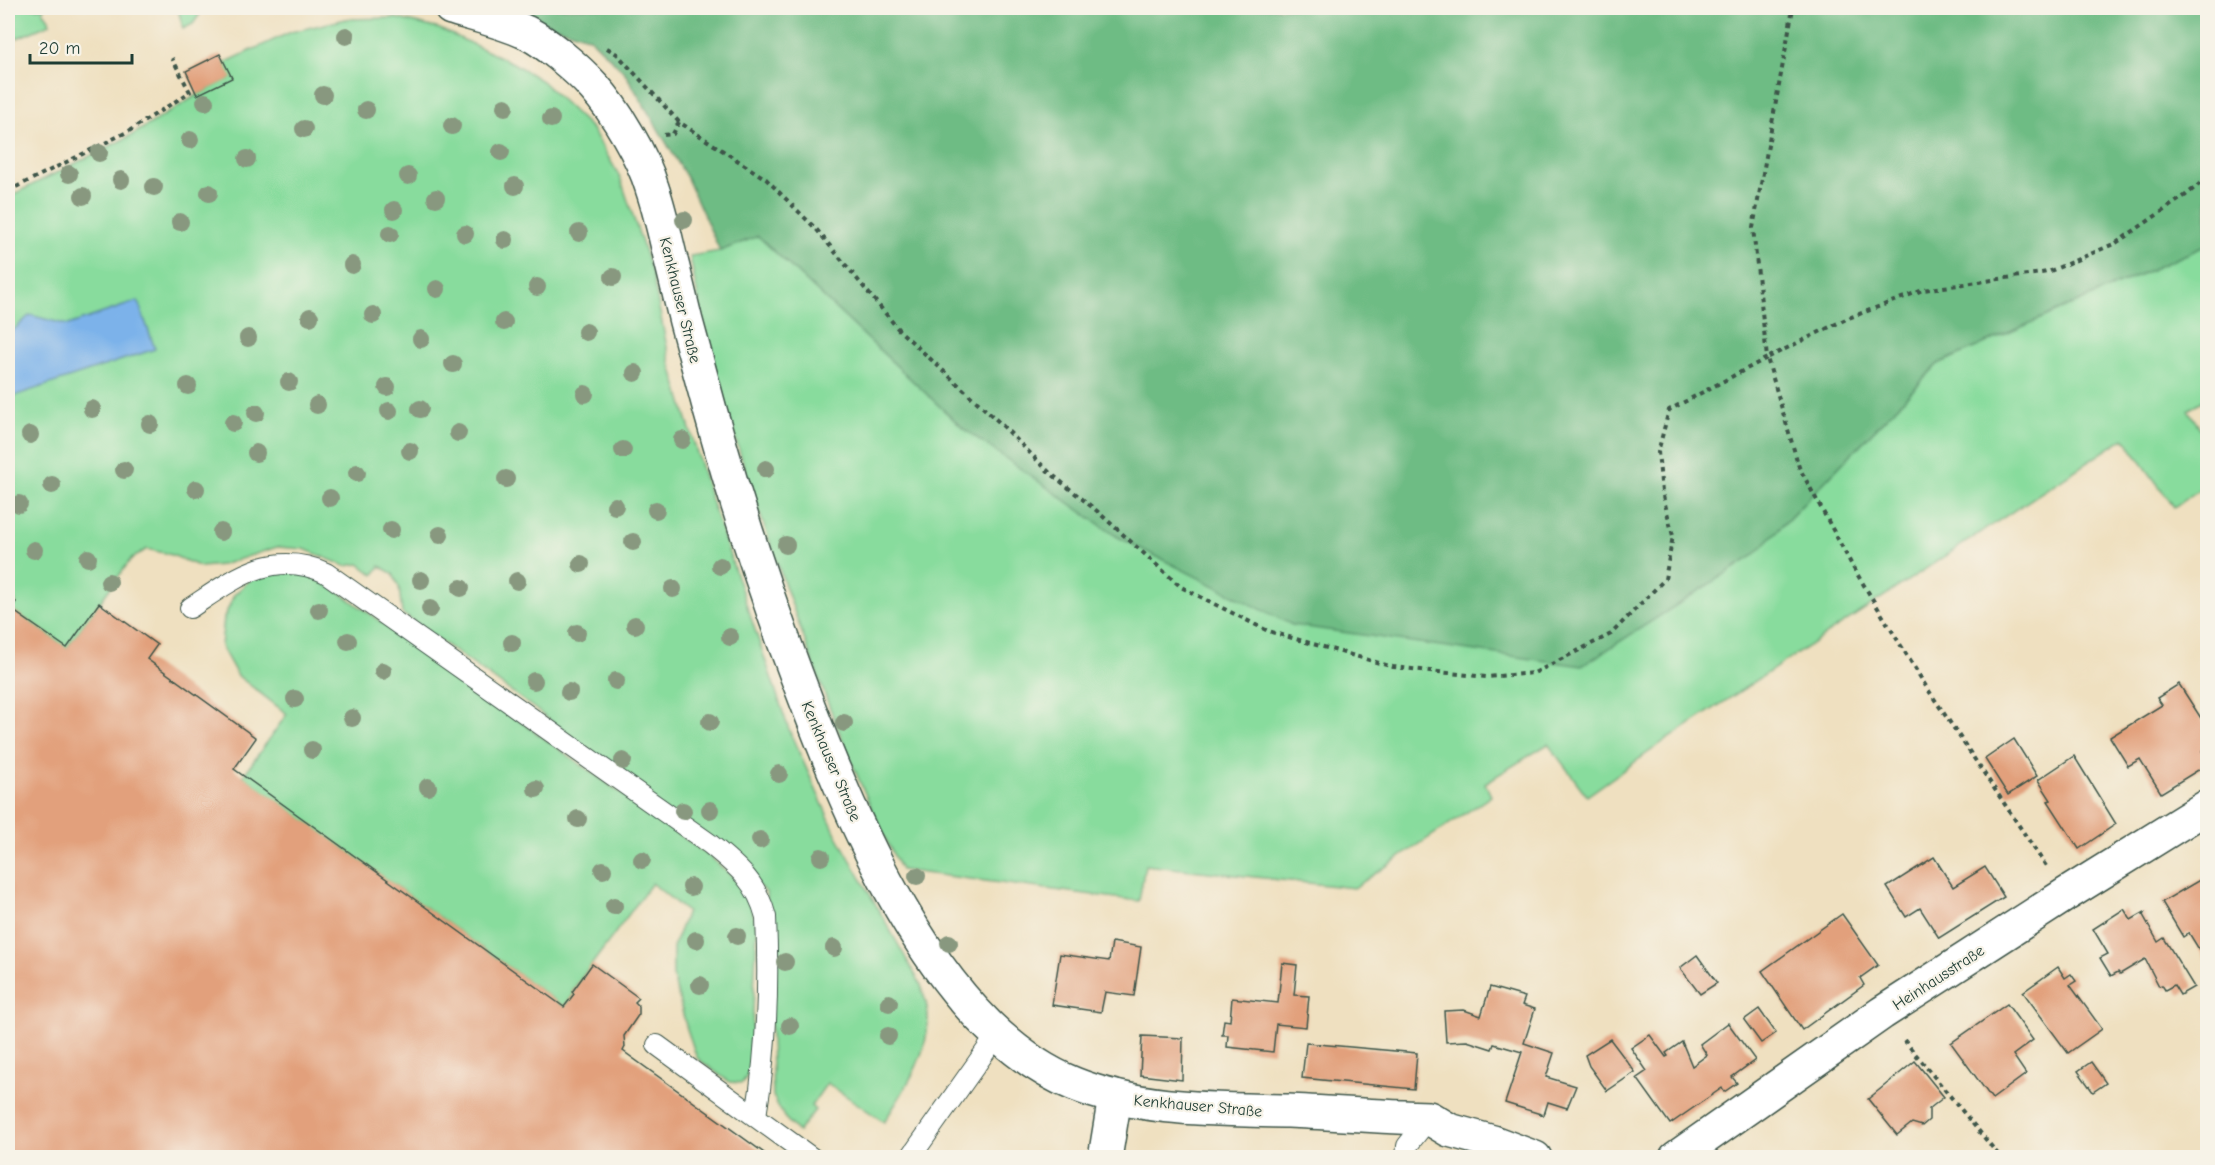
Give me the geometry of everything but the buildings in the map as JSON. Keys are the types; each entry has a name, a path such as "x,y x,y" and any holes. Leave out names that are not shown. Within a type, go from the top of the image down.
{"street":[{"name":"Kenkhauser Straße","path":"451,8 526,32 570,64 595,88 623,126 651,184 708,405 745,527 780,632 828,759 865,840 912,928 950,981 997,1035 1023,1056 1058,1076 1115,1097 1179,1106 1429,1118 1449,1130 1493,1142 1535,1158"},
{"name":"Heinhausstraße","path":"1676,1158 1882,1013 2208,806"},
{"path":"1105,1158 1115,1097"}],"lane":[{"path":"190,608 228,584 272,564 287,562 314,567 341,582 710,844 742,870 762,903 766,917 764,1048 756,1116"},
{"path":"910,1158 997,1035"},
{"path":"657,1045 812,1158"},
{"path":"1406,1158 1407,1146 1429,1118"}],"path":[{"path":"1793,8 1753,228 1767,358 1799,468 1854,569 1927,688 2065,895"},
{"path":"8,191 129,131 190,92 172,58"},
{"path":"634,150 643,137 673,134 679,122 766,179 817,230 899,330 1001,424 1048,472 1097,511 1181,587 1268,631 1393,667 1486,677 1534,673 1611,634 1665,579 1673,536 1662,492 1658,452 1669,410 1846,319 1923,290 2048,272 2116,243 2186,195 2208,177"},
{"path":"1882,1013 2001,1158"}],"green space":[{"path":"8,8 44,8 43,11 50,24 8,42"},
{"path":"178,8 204,8 193,24 183,29"},
{"path":"500,8 2207,8 2207,245 1938,364 1753,556 1582,666 1292,625 1116,536 964,429 758,236 720,251 686,176 625,73 590,38"},
{"path":"395,18 440,29 513,63 542,81 592,129 620,177 652,273 670,362 711,500 789,730 836,834 921,985 928,1023 922,1053 908,1083 884,1122 827,1083 811,1106 815,1110 798,1132 784,1117 773,1096 766,892 538,711 402,613 399,587 393,574 380,566 374,575 359,564 345,566 304,549 277,547 222,565 201,567 172,555 147,549 131,559 67,648 11,609 16,602 8,596 8,197 132,135 197,95 231,78 224,63 291,32 346,19"},
{"path":"758,236 964,429 1753,556 1938,364 2207,245 2207,398 2188,410 2207,439 2207,484 2174,507 2124,438 1663,742 1587,796 1548,744 1485,783 1491,796 1354,888 1145,865 1139,901 901,870 853,767 786,588 731,424 698,299 690,256 720,251"},
{"path":"289,569 309,574 339,592 709,856 734,878 749,900 757,929 750,1072 742,1083 729,1082 697,1058 673,977 673,947 687,912 652,883 572,991 574,994 564,1007 243,776 287,714 237,675 221,646 224,618 234,595 253,577"}],"water":[{"path":"138,301 155,349 8,398 8,335 30,315 68,325"}]}
